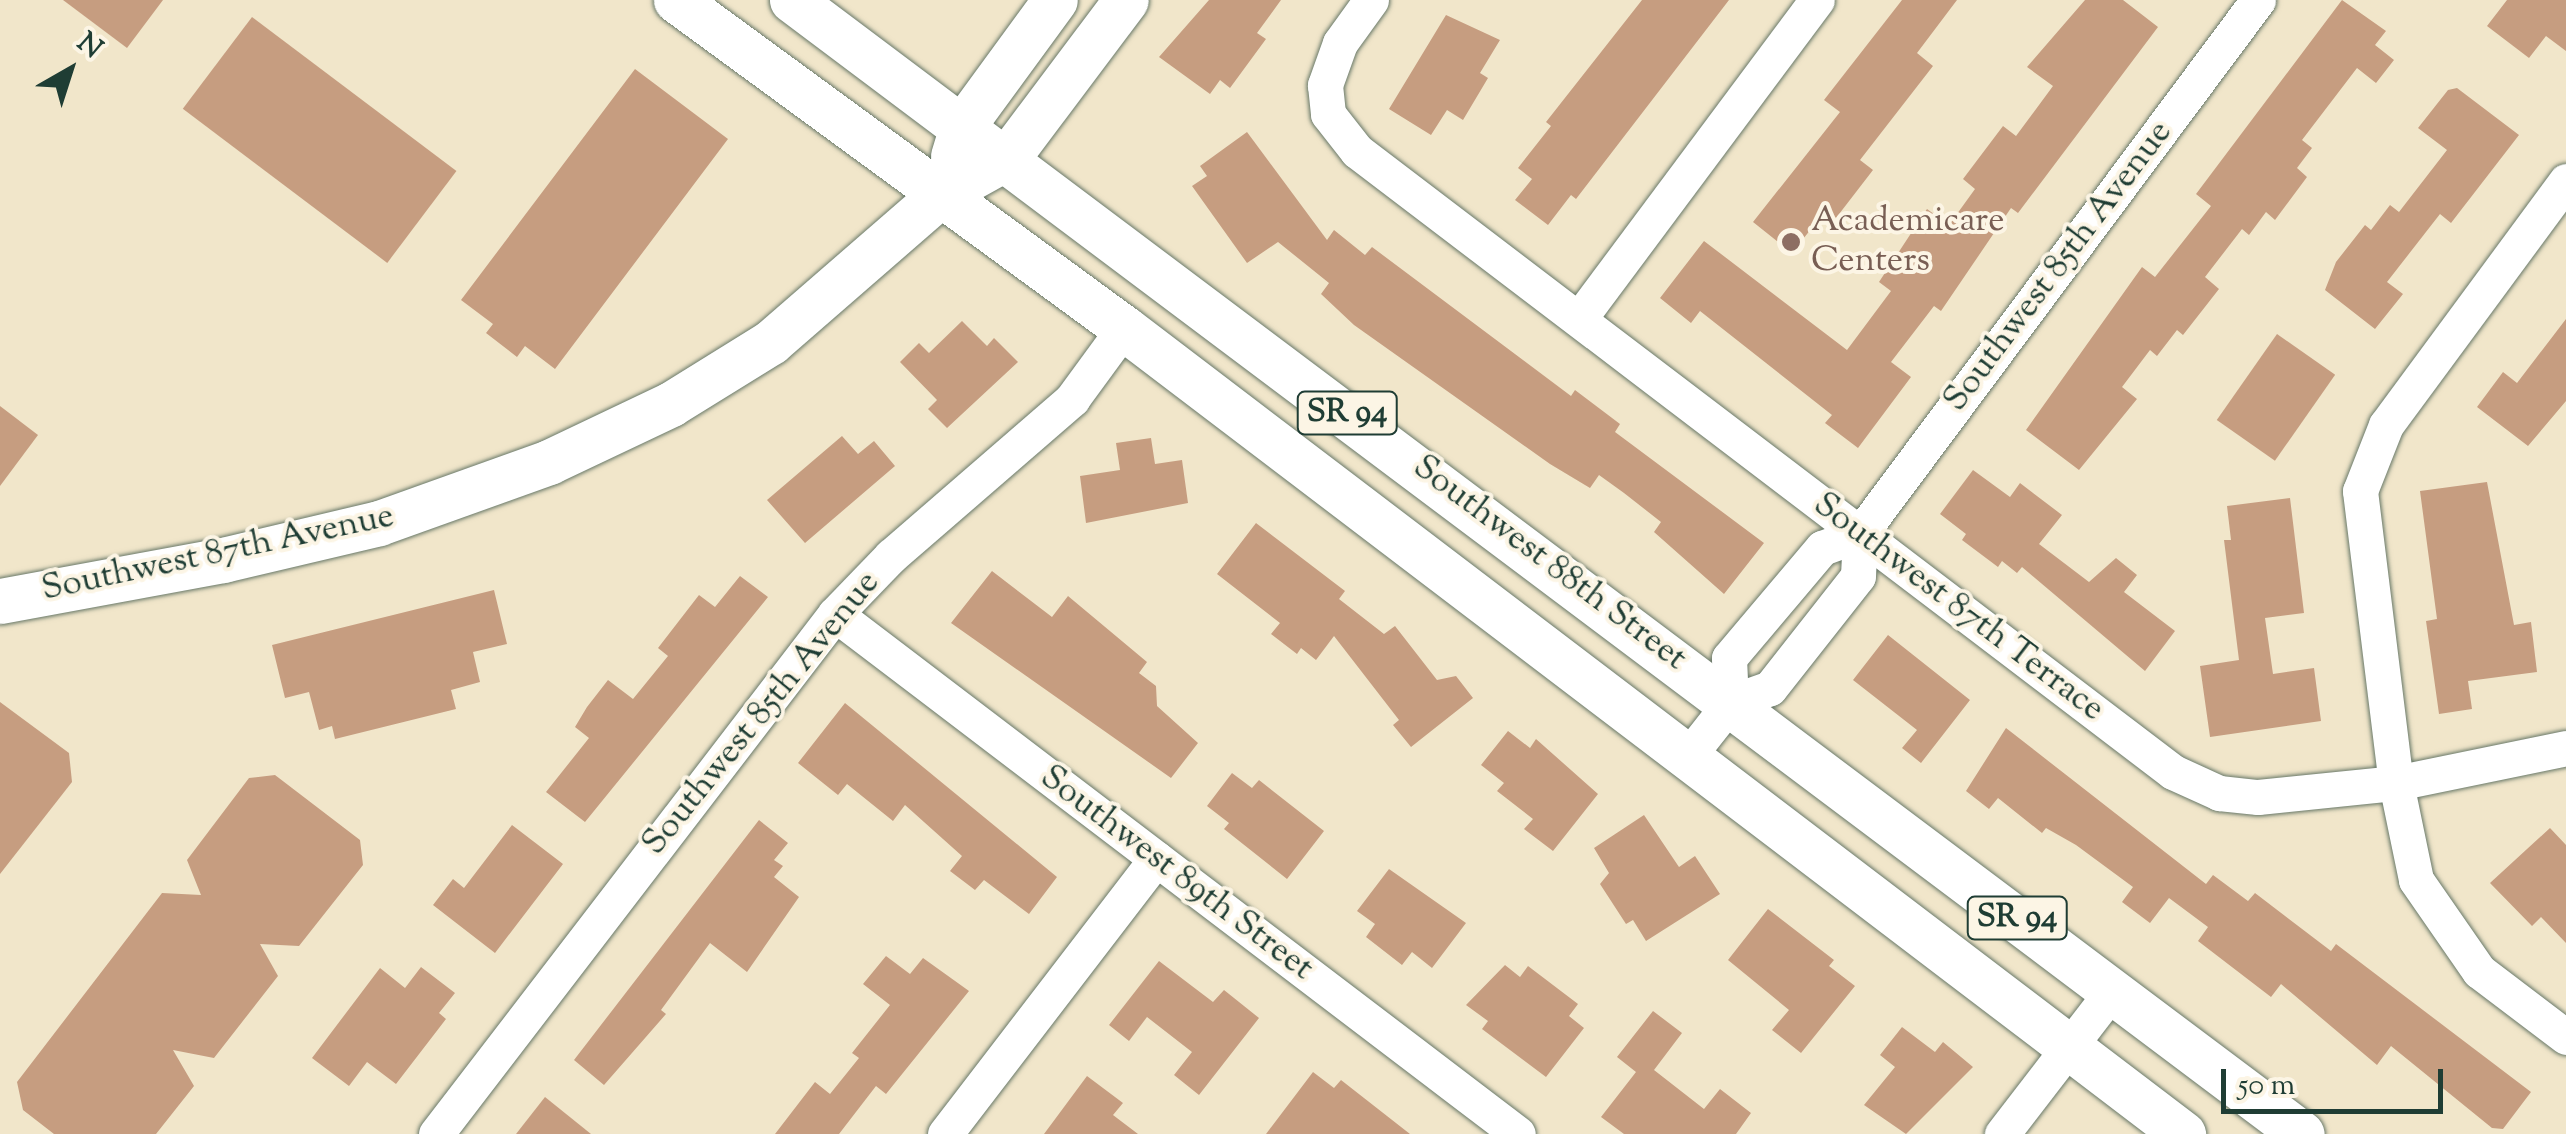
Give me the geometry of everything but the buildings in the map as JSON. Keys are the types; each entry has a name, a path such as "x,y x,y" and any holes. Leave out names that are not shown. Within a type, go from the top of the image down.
{"main road":[{"name":"Southwest 88th Street","path":"676,0 1124,328 1686,760 2184,1134"},
{"name":"Southwest 88th Street","path":"792,0 1008,157 2302,1134"},
{"path":"941,194 962,126 1055,0"},
{"name":"Southwest 87th Avenue","path":"0,600 313,541 437,504 574,452 670,404 770,342 941,194 1008,157 1126,0"}],"street":[{"name":"Southwest 87th Terrace","path":"1371,0 1332,58 1324,98 1339,130 1380,170 2200,786 2258,797 2396,783 2522,762 2566,748"},
{"path":"1579,320 1817,0"},
{"name":"Southwest 85th Avenue","path":"1731,702 1729,658 1822,548 1860,534 2258,0"},
{"path":"2566,181 2386,425 2363,475 2363,550 2396,783 2416,880 2442,926 2478,971 2566,1037"},
{"name":"Southwest 85th Avenue","path":"436,1134 835,614 891,556 1072,399 1124,328"},
{"name":"Southwest 85th Avenue","path":"1686,760 1731,702 1770,688 1858,576 1860,534"},
{"name":"Southwest 89th Street","path":"835,614 1518,1134"},
{"path":"945,1134 1156,859"},
{"path":"2002,1134 2113,990"}],"place":[{"name":"Academicare Centers","path":"1791,242"}]}
